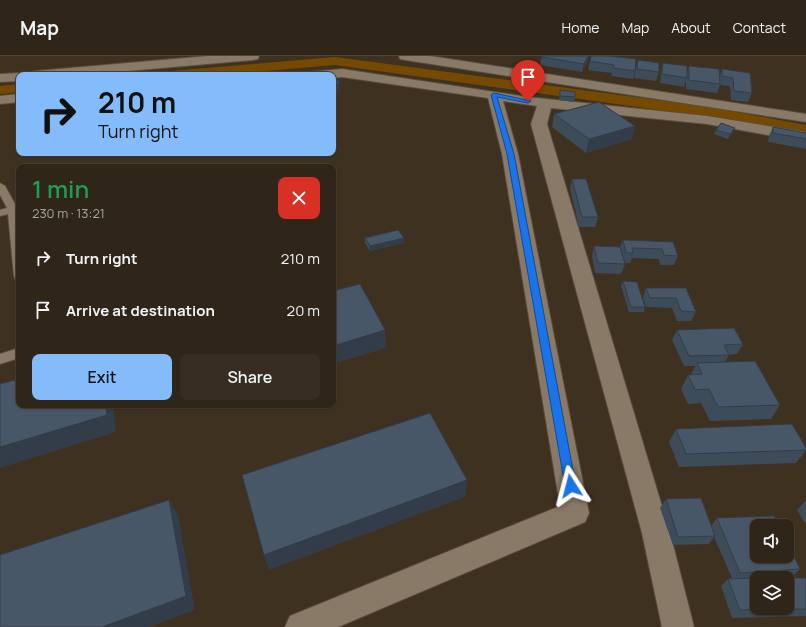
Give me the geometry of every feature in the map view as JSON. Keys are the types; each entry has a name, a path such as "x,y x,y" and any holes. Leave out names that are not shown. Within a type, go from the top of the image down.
{"street":[{"path":"64,72 187,59 254,56"},
{"path":"405,56 513,67 806,118"},
{"path":"336,73 342,73 545,103 707,120 806,137"},
{"path":"0,78 16,76"},
{"path":"301,627 575,513 510,154 494,95"},
{"path":"0,100 16,98"},
{"path":"545,103 539,124 656,533 678,627"}],"lane":[{"path":"0,186 16,209 0,213"},
{"path":"0,359 16,355"}],"building":[{"path":"542,56 588,56 584,64"},
{"path":"591,56 636,59 635,71 613,68 614,65 590,61"},
{"path":"638,60 659,63 659,72 637,69"},
{"path":"663,63 687,66 687,78 662,74"},
{"path":"689,66 719,69 720,84 689,80"},
{"path":"722,69 750,73 752,93 734,91 733,78 722,76"},
{"path":"336,80 339,81 336,89"},
{"path":"560,90 575,92 575,97 560,96"},
{"path":"599,102 635,126 589,139 554,114"},
{"path":"721,123 735,128 730,134 716,130"},
{"path":"773,127 806,133 806,139 773,133"},
{"path":"572,179 586,179 598,217 582,217"},
{"path":"398,230 404,238 370,246 365,238"},
{"path":"623,240 673,242 678,256 664,255 662,249 632,248 633,253 626,253"},
{"path":"594,246 620,247 625,264 598,263"},
{"path":"623,281 637,282 645,307 631,307"},
{"path":"360,284 385,330 336,345 336,290"},
{"path":"646,288 686,288 696,312 681,311 676,298 650,298"},
{"path":"734,328 743,344 724,345 729,355 689,356 677,330"},
{"path":"755,361 780,405 718,407 709,389 695,390 688,375 702,374 697,363"},
{"path":"16,380 16,408 106,408 107,415 0,447 0,384"},
{"path":"430,413 467,480 264,555 242,475"},
{"path":"792,424 806,450 686,454 676,429"},
{"path":"701,498 715,536 678,537 666,499"},
{"path":"169,500 186,596 102,627 0,627 0,555"},
{"path":"774,516 776,519 750,519 750,563 794,563 794,557 800,569 750,571 750,572 740,573 717,518"},
{"path":"750,578 750,610 740,610 728,579"},
{"path":"794,578 806,578 806,609 794,609"}],"waterway":[{"path":"206,72 335,61 710,112 806,130"},
{"path":"0,90 16,88"}],"route":[{"path":"528,101 494,95 510,154 571,486"}]}
